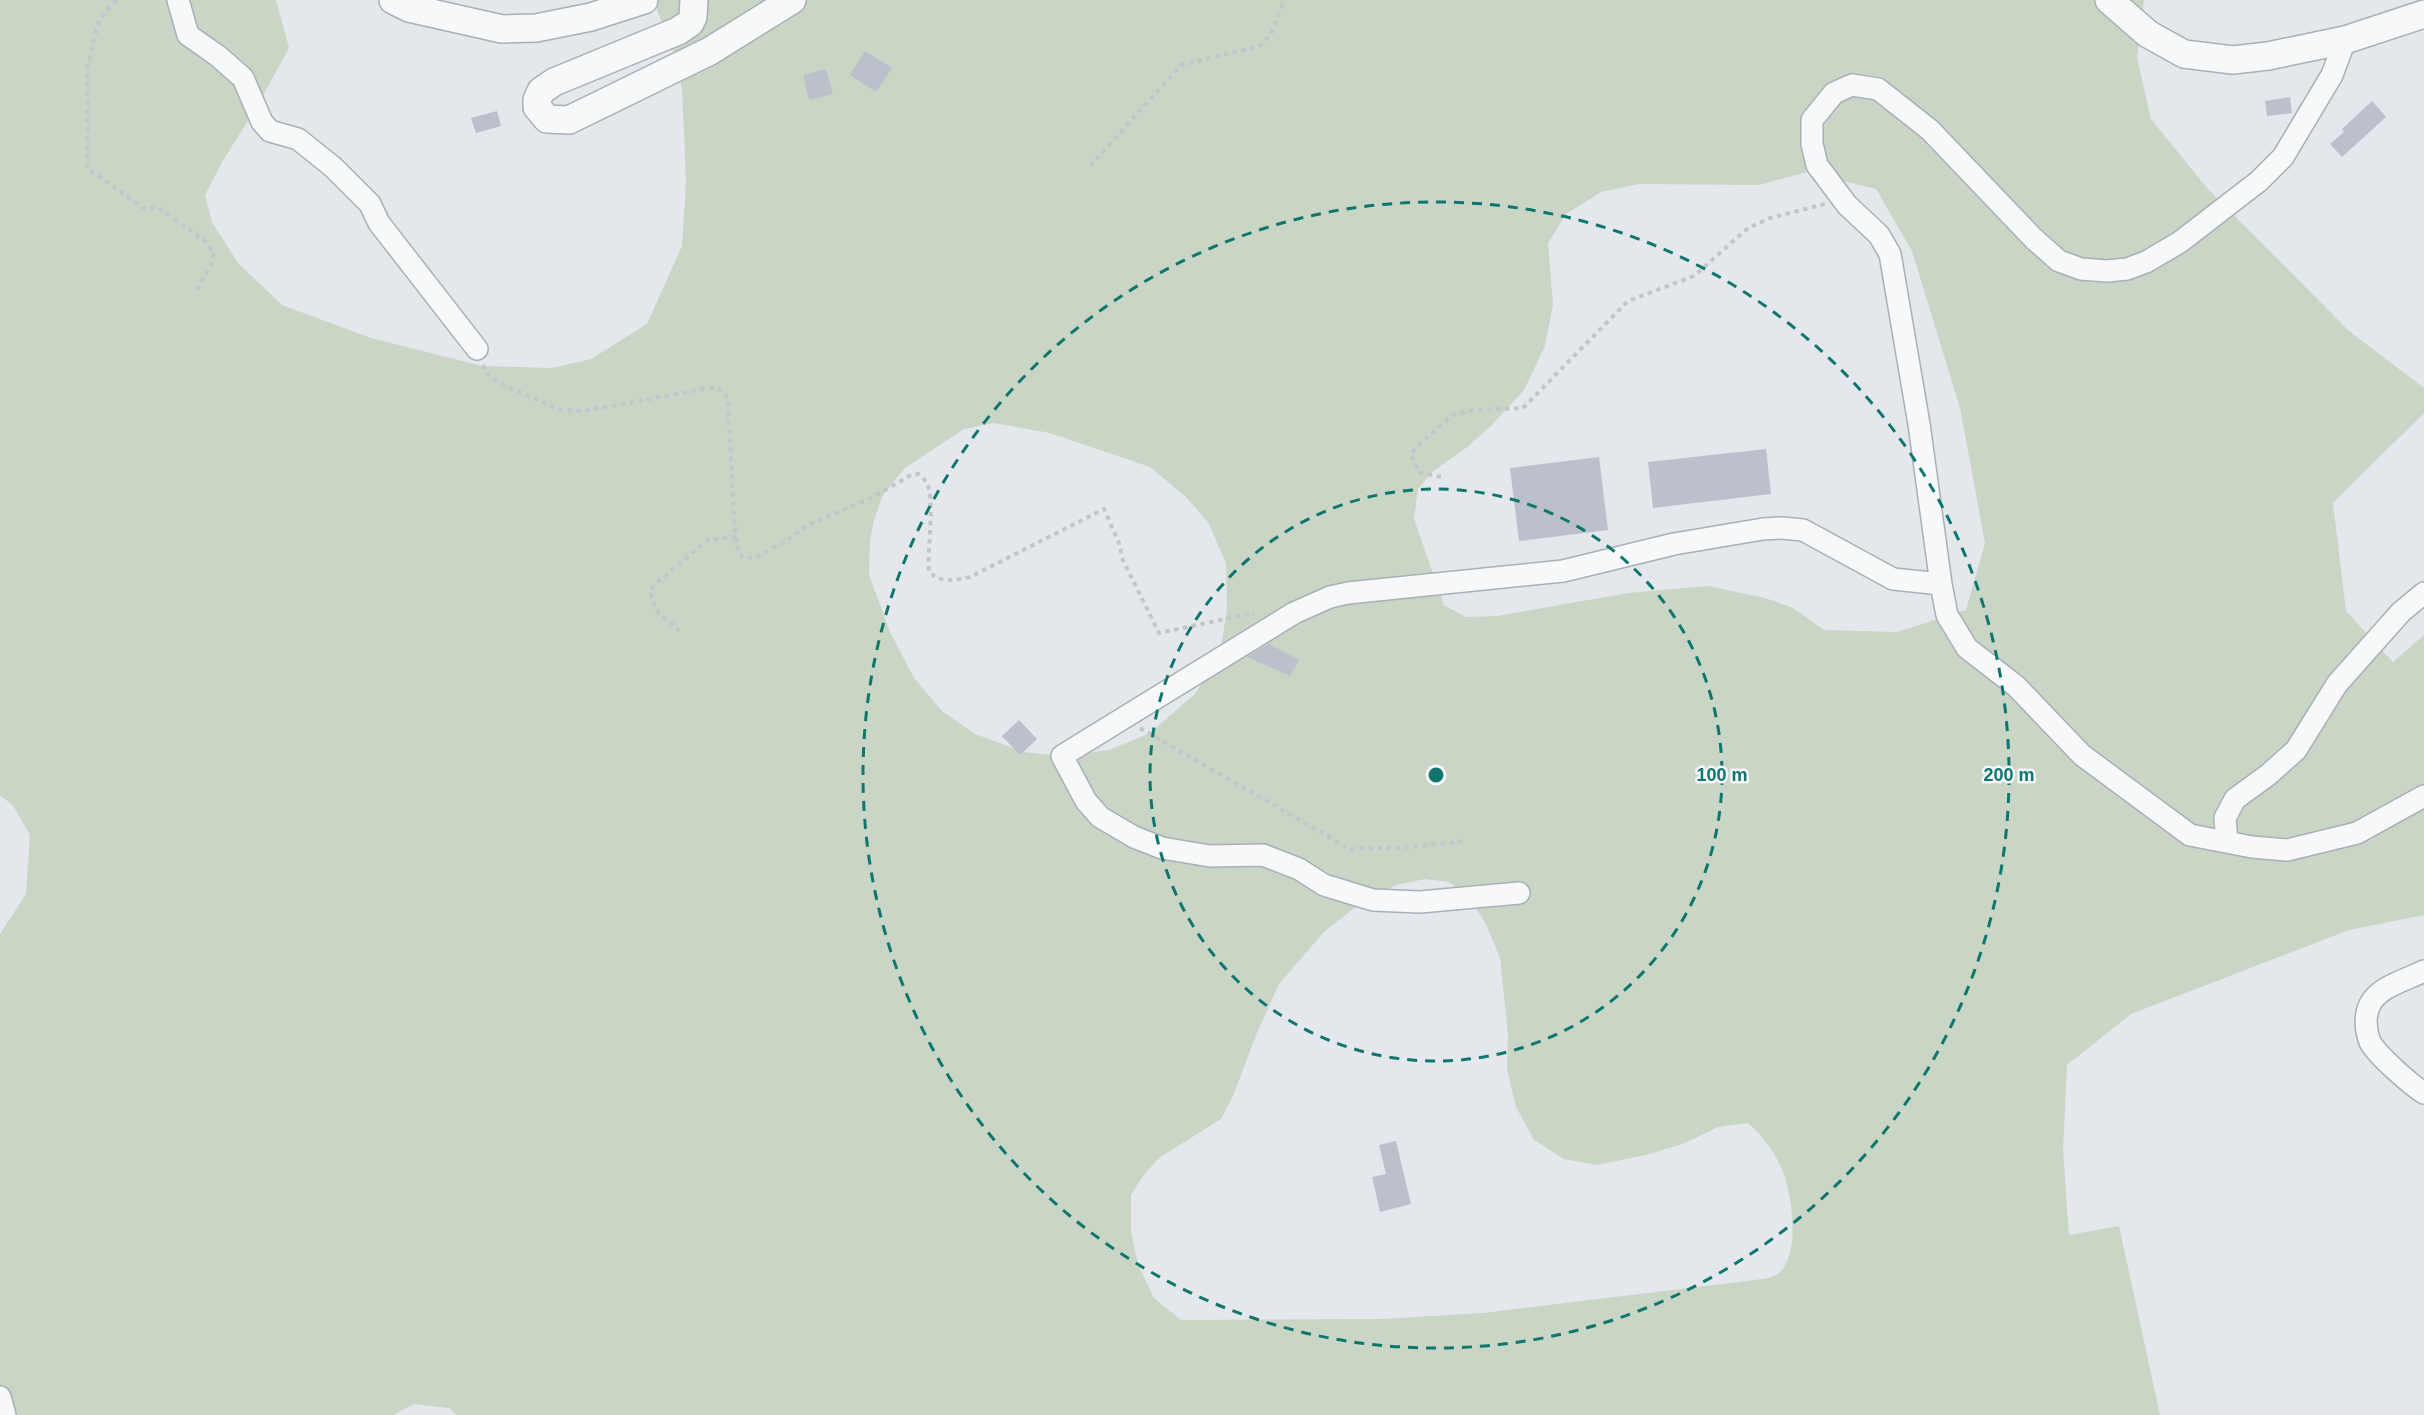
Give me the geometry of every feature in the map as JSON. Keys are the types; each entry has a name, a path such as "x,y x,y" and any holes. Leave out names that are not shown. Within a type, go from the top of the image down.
{"street":[{"path":"178,0 188,36 218,56 243,78 261,122 270,131 298,140 333,167 370,204 380,223 477,349"},
{"path":"393,0 409,8 502,29 536,28 591,17 644,0"},
{"path":"694,0 693,17 690,23 678,31 554,82 541,91 537,100 541,114 554,121 569,120 710,51 792,0"},
{"path":"2109,0 2148,34 2184,54 2233,60 2268,56 2345,40 2424,14"},
{"path":"2345,40 2332,75 2283,157 2259,181 2180,242 2146,262 2127,269 2108,271 2081,269 2059,261 2034,239 1930,130 1878,89 1852,85 1834,93 1812,120 1812,144 1817,165 1843,200 1879,235 1890,254 1919,424 1947,615 1967,648 2016,686 2082,756 2190,836 2252,847 2287,850 2357,833 2424,796"},
{"path":"1519,893 1420,902 1373,900 1324,885 1299,869 1263,855 1210,856 1162,848 1134,837 1100,817 1086,801 1062,756 1297,612 1330,597 1348,593 1563,571 1674,544 1763,529 1803,530 1893,579 1941,584"},
{"path":"2227,842 2225,818 2235,799 2268,775 2296,750 2337,684 2401,612 2424,593"},
{"path":"2424,971 2389,988 2372,1001 2365,1019 2370,1042 2390,1064 2424,1093"},
{"path":"0,1397 5,1415"}],"path":[{"path":"116,0 99,20 87,68 87,168 145,209 159,208 204,240 213,253 211,265 197,290"},
{"path":"1090,166 1180,65 1260,46 1271,34 1284,0"},
{"path":"1441,477 1418,472 1411,454 1418,445 1453,415 1474,410 1523,408 1628,301 1694,276 1748,228 1770,218 1843,200"},
{"path":"477,349 486,373 499,383 560,410 584,411 720,388 726,393 728,400 736,537 738,553 743,557 754,558 786,541 806,526 871,498 911,475 918,474 927,484 930,495 928,564 929,572 937,579 948,581 970,577 1104,508 1119,543 1123,560 1159,633 1276,609 1297,612"},
{"path":"680,631 657,610 650,592 654,585 708,540 736,537"},
{"path":"1124,719 1350,849 1409,847 1465,841"}],"green space":[{"path":"0,0 276,0 289,48 205,195 212,222 238,263 282,305 371,338 482,366 552,368 591,359 647,324 682,246 686,181 682,89 675,56 653,0 2144,0 2137,58 2151,119 2207,188 2349,331 2424,388 2424,413 2333,503 2346,611 2393,662 2424,635 2424,915 2349,930 2131,1014 2067,1065 2063,1149 2069,1235 2119,1226 2160,1415 457,1415 449,1408 414,1404 393,1415 0,1415 0,934 26,894 30,835 12,804 0,796","holes":["1807,172 1876,189 1912,251 1960,408 1985,543 1966,610 1897,632 1824,630 1793,608 1765,598 1708,586 1628,593 1497,616 1466,617 1444,605 1414,519 1418,489 1432,472 1466,448 1492,425 1524,390 1545,346 1553,304 1548,243 1566,214 1601,192 1639,184 1759,185","994,423 1050,433 1150,467 1185,496 1208,522 1226,563 1227,608 1220,655 1195,694 1150,733 1109,750 1059,756 1024,752 975,734 942,711 914,678 890,632 869,575 870,540 874,520 883,495 905,468 964,429","1425,879 1449,882 1474,905 1486,924 1500,958 1508,1035 1507,1069 1516,1107 1534,1140 1564,1159 1597,1165 1650,1154 1685,1143 1718,1127 1748,1123 1764,1139 1777,1159 1789,1195 1793,1223 1791,1250 1781,1271 1772,1277 1762,1279 1483,1313 1381,1319 1181,1320 1154,1298 1138,1264 1131,1232 1131,1195 1143,1176 1159,1158 1221,1119 1233,1096 1256,1035 1279,984 1324,932 1358,905 1396,885"]}],"building":[{"path":"865,51 892,68 876,92 850,75"},
{"path":"826,69 833,94 809,100 803,75"},
{"path":"2290,97 2292,113 2267,116 2265,101"},
{"path":"2372,101 2386,117 2342,157 2330,144 2344,132 2342,129"},
{"path":"497,111 501,126 476,133 471,118"},
{"path":"1766,449 1771,494 1653,508 1648,462"},
{"path":"1599,457 1608,530 1519,541 1510,468"},
{"path":"1269,644 1299,660 1290,676 1247,657"},
{"path":"1019,720 1037,739 1020,755 1002,736"},
{"path":"1396,1141 1411,1204 1380,1212 1372,1177 1386,1174 1379,1145"}]}
